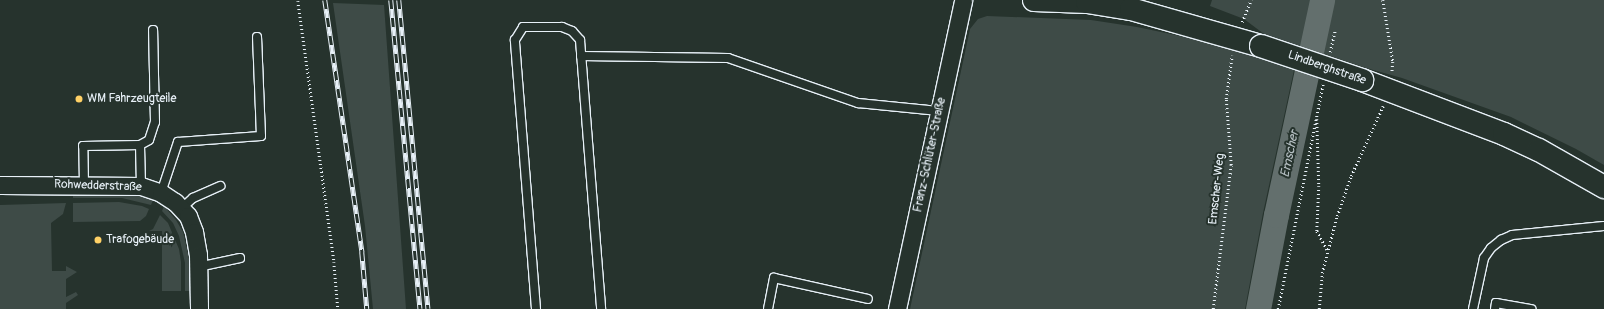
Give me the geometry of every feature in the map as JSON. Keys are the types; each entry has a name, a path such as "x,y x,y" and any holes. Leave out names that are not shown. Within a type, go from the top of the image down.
{"main road":[{"name":"Lindberghstraße","path":"1034,0 1087,2 1131,9 1261,46 1362,80 1504,134 1539,150 1604,186"}],"street":[{"name":"Franz-Schlüter-Straße","path":"897,309 963,0"},
{"name":"Rohwedderstraße","path":"0,185 141,186 161,193 175,202 188,216 194,232 198,267 199,309"}],"lane":[{"path":"536,309 515,40 523,27 562,27 572,31 580,40 600,309"},
{"path":"84,185 83,146 140,144 150,140 155,122 153,30"},
{"path":"161,193 178,142 261,136 257,37"},
{"path":"581,56 728,58 858,103 939,111"},
{"path":"140,144 141,186"},
{"path":"181,209 193,198 220,186"},
{"path":"1473,309 1484,258 1491,248 1501,240 1512,235 1604,226"},
{"path":"198,267 240,258"},
{"path":"768,309 774,278 868,299"},
{"path":"1495,309 1496,302 1531,309"}],"path":[{"path":"1244,19 1251,0"},
{"path":"1383,0 1392,54"},
{"path":"298,1 334,262 338,309"},
{"path":"1330,53 1335,30"},
{"name":"Emscher-Weg","path":"1213,309 1231,165 1226,99 1232,53"},
{"path":"1278,309 1325,76"},
{"path":"1319,309 1322,273 1337,216 1351,176 1380,111"},
{"path":"1317,114 1319,186 1317,231 1328,251"}],"shaded area":[{"path":"1212,0 1604,0 1604,165 1576,149 1511,117 1402,78 1366,68 1264,34 1244,19 1210,6"},
{"path":"333,3 384,5 406,309 373,309 365,226"},
{"path":"987,16 1091,20 1137,27 1190,38 1260,58 1294,70 1263,213 1245,309 910,309 970,29 978,19"},
{"path":"73,193 125,193 142,196 153,200 151,205 122,198 73,198"},
{"path":"119,202 142,206 149,209 146,216 140,221 73,222 73,203"},
{"path":"66,203 63,214 51,223 52,271 66,271 66,266 77,272 66,279 66,297 76,292 78,295 66,303 66,309 0,309 0,205"},
{"path":"164,206 176,220 183,232 190,263 190,291 185,291 185,263 179,236 173,223 162,211"},
{"path":"160,215 168,223 179,249 181,262 181,291 162,291 162,231 149,231 153,229"}],"waterway":[{"name":"Emscher","path":"1258,309 1276,215 1322,0"}],"railway":[{"path":"325,0 362,252 367,309"},
{"path":"391,0 420,309"},
{"path":"399,0 428,309"}],"place":[{"name":"WM Fahrzeugteile","path":"79,99"},
{"name":"Trafogebäude","path":"98,240"}]}
